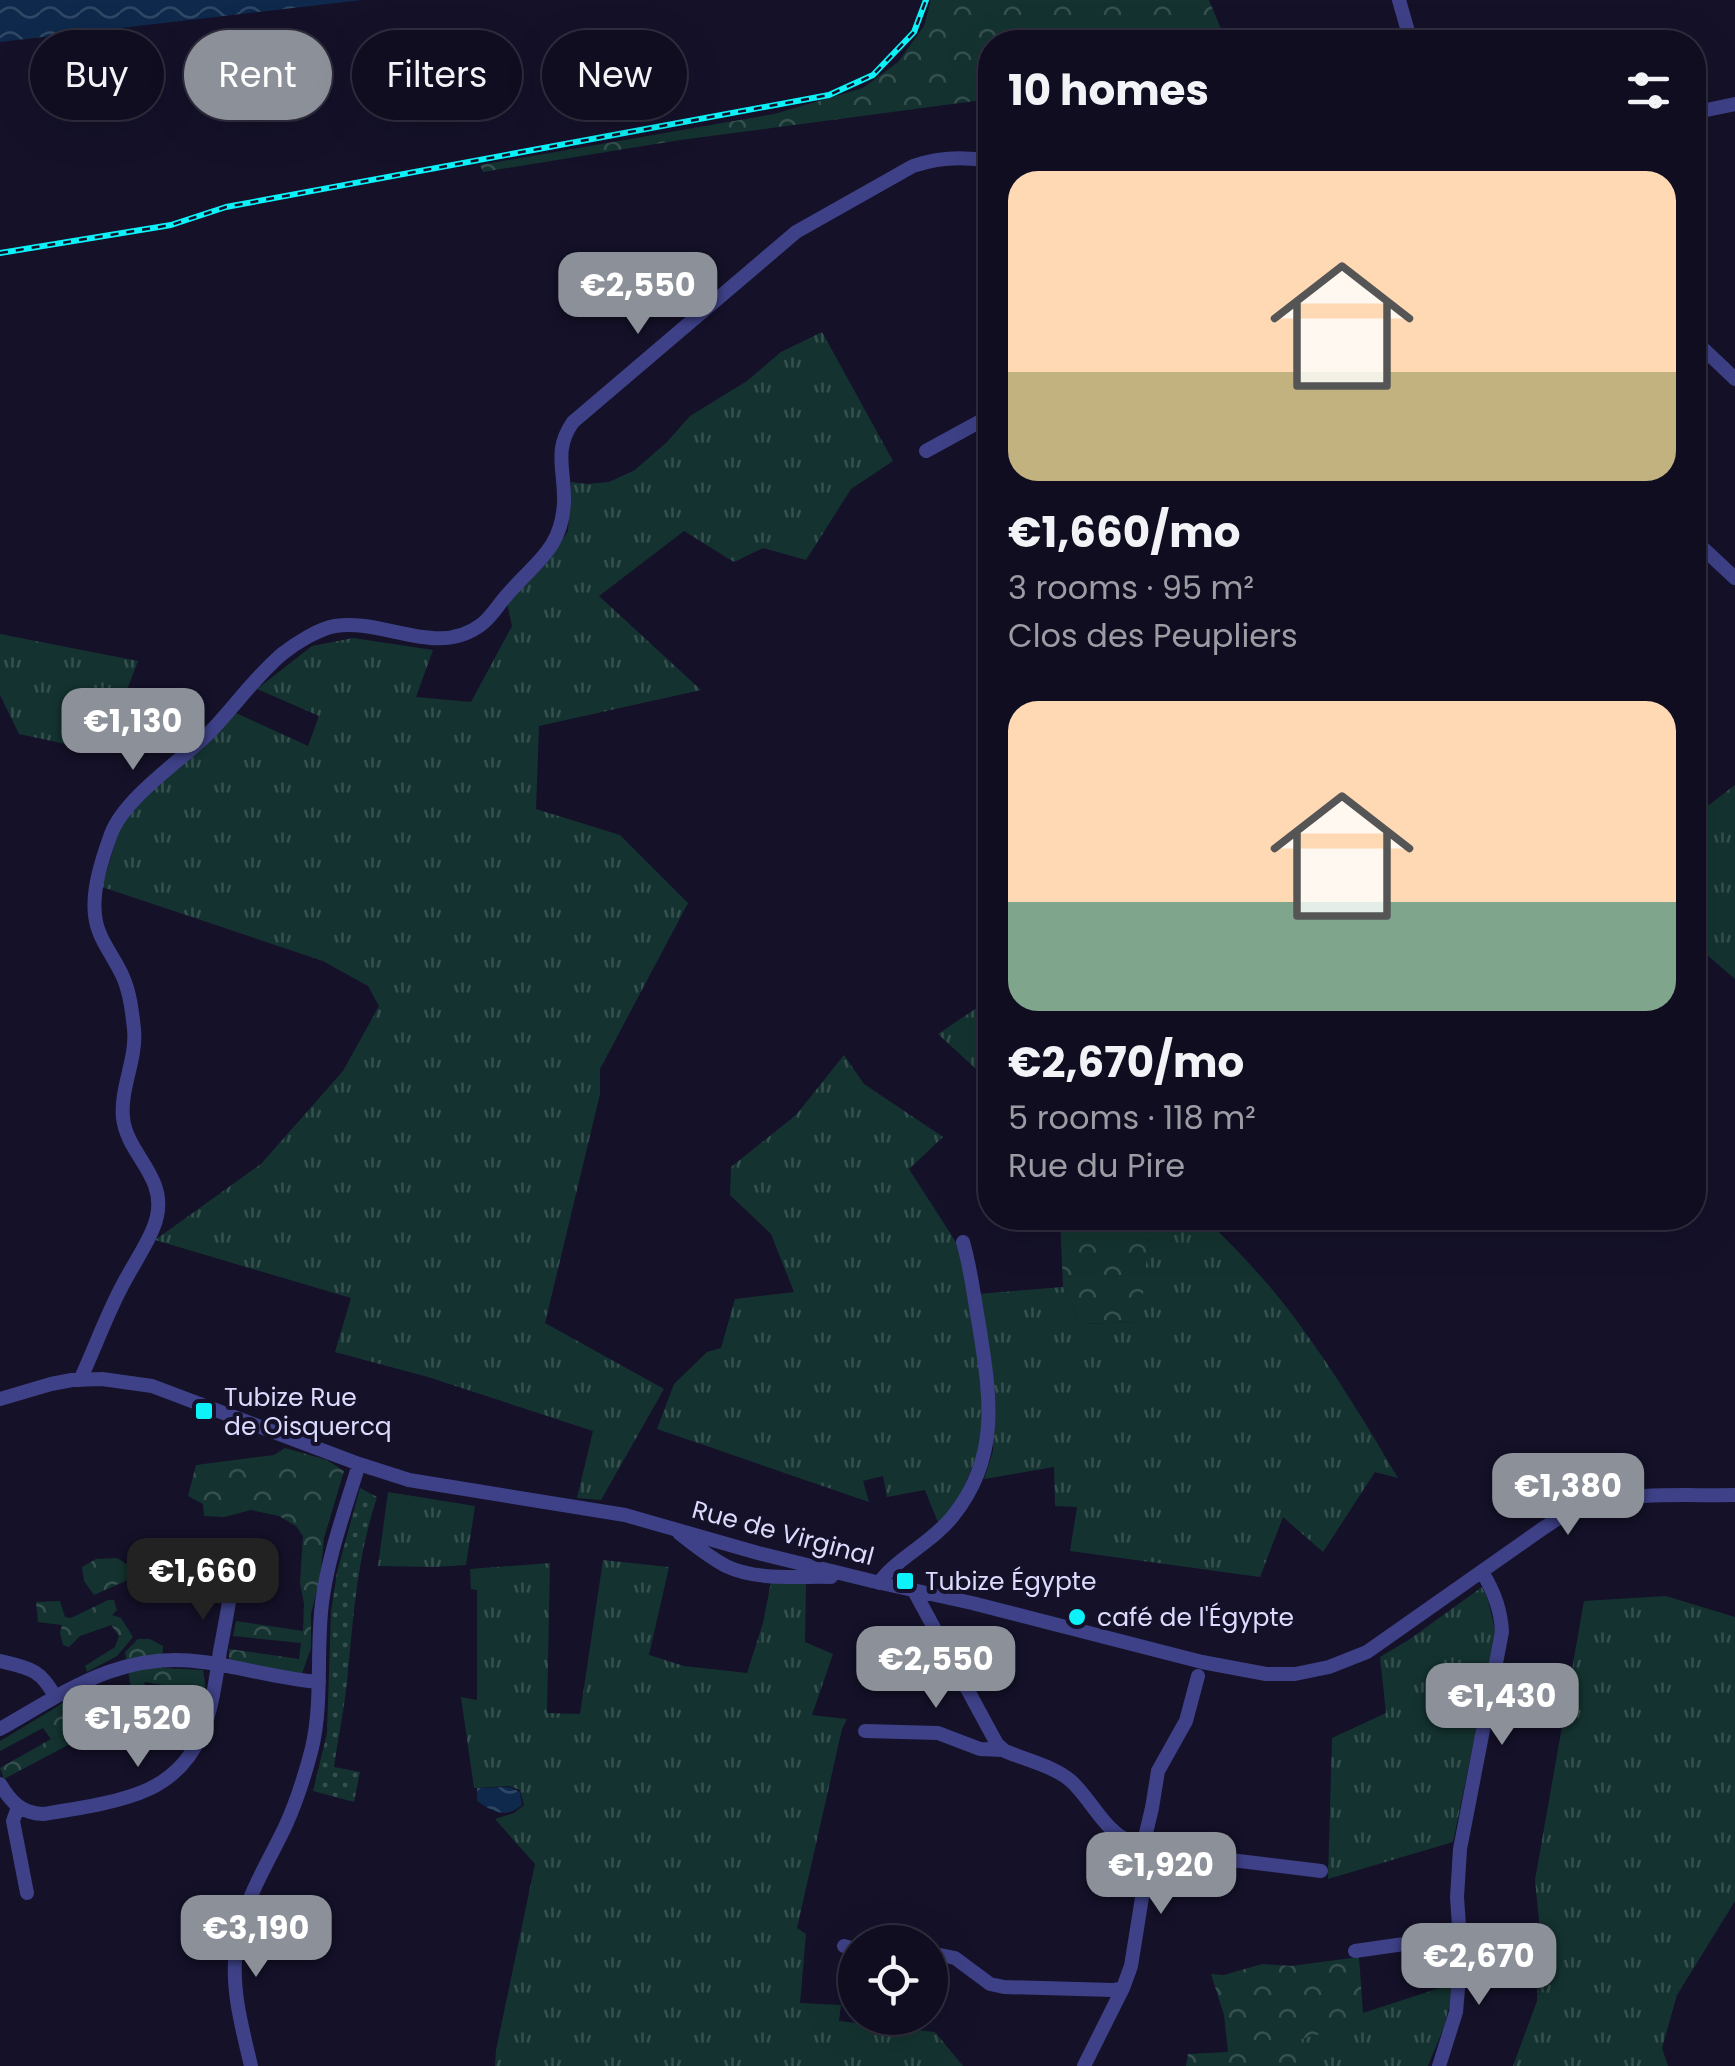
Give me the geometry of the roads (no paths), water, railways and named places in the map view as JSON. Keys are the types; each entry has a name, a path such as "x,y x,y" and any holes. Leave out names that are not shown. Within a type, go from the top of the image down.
{"street":[{"path":"1399,0 1408,30"},
{"path":"1706,109 1735,104"},
{"path":"80,1380 157,1217 158,1197 153,1178 129,1139 123,1119 134,1043 128,992 95,917 99,872 111,833 126,809 210,732 266,668 287,650 330,626 349,625 428,639 473,630 486,621 548,554 556,539 564,500 561,446 573,422 812,221 930,160 978,160"},
{"path":"1706,351 1735,378"},
{"path":"926,451 978,423"},
{"path":"1706,551 1735,578"},
{"path":"880,1583 954,1516 973,1484 988,1442 986,1370 964,1242"},
{"name":"Rue de Virginal","path":"0,1399 80,1380 152,1386 359,1464 439,1486 625,1515 758,1553 1266,1674 1295,1674 1334,1666 1367,1652 1564,1515 1592,1503 1735,1495"},
{"path":"251,2066 234,1981 240,1922 299,1794 312,1744 328,1566 359,1464"},
{"path":"670,1526 714,1559 744,1572 851,1576"},
{"path":"1440,2066 1456,2012 1460,1849 1502,1632 1493,1590 1482,1572"},
{"path":"0,1784 18,1808 43,1814 129,1796 151,1788 174,1772 191,1754 204,1730 218,1664 231,1590 210,1573"},
{"path":"913,1590 1003,1750"},
{"path":"0,1729 94,1676 135,1662 177,1659 319,1682"},
{"path":"0,1661 35,1670 55,1697"},
{"path":"1084,2066 1131,1966 1145,1878 1138,1844 1152,1808 1158,1771 1186,1721 1198,1676"},
{"path":"864,1731 938,1733 980,1748 1003,1750 1069,1779 1138,1844 1166,1852 1321,1871"},
{"path":"18,1808 13,1821 27,1893"},
{"path":"0,1855 19,1851"},
{"path":"1355,1952 1460,1940"},
{"path":"948,1957 990,1984 1004,1987 1123,1988"}],"water":[{"path":"0,0 362,0 103,30 30,30 30,39 0,42"},
{"path":"509,1787 520,1792 522,1805 510,1812 494,1811 477,1801 477,1788"}],"railway":[{"path":"0,253 171,225 226,207 829,95 873,75 914,32 926,0"}],"place":[{"name":"Tubize Rue de Oisquercq","path":"204,1411"},
{"name":"Tubize Égypte","path":"905,1581"},
{"name":"café de l'Égypte","path":"1077,1617"}]}
